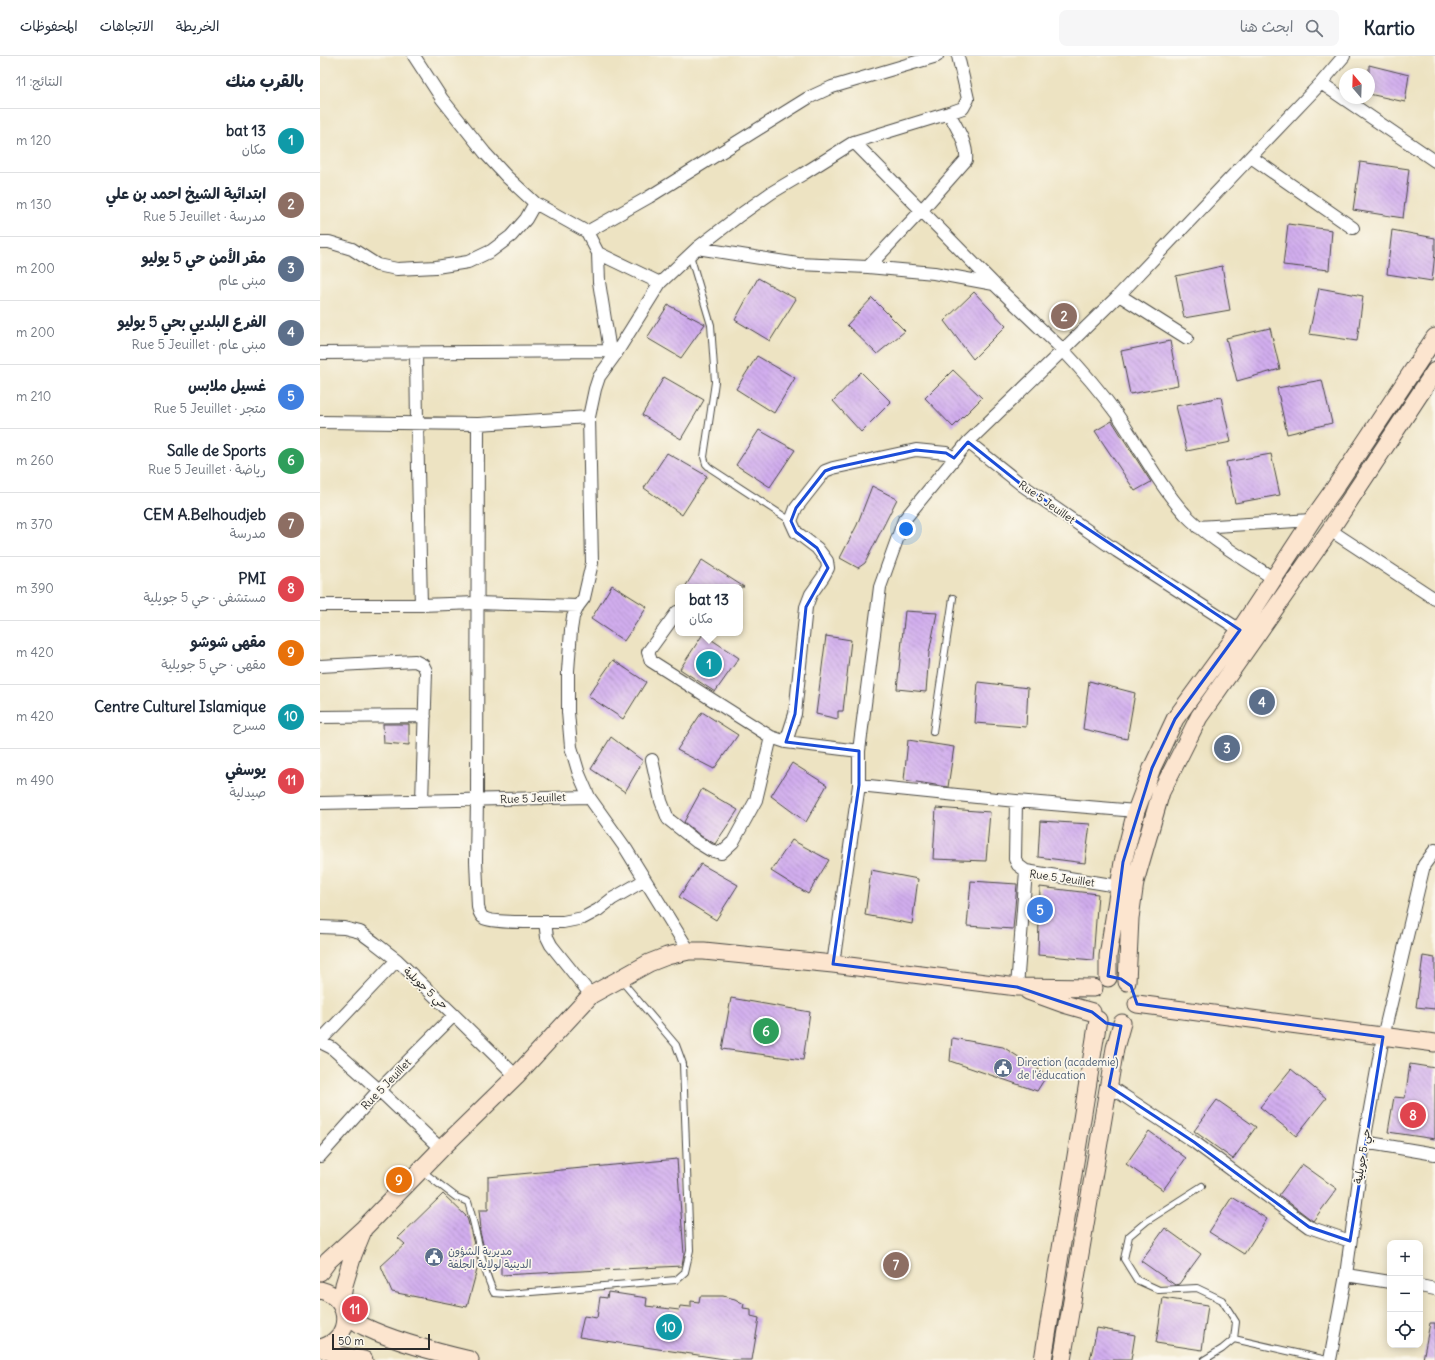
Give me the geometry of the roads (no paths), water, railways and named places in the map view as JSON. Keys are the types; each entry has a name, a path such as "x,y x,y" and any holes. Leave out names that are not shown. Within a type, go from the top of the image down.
{"main road":[{"path":"1043,1360 1095,1016 1090,999 1101,983 1108,956 1123,862 1136,811 1152,768 1174,719 1240,630 1435,337"},
{"path":"1127,982 1130,918 1135,882 1162,792 1199,717 1330,530 1435,371"},
{"path":"320,1272 328,1261 364,1228 441,1149 516,1076 592,995 620,979 667,956 689,951 704,951 833,964 1016,987 1101,983 1121,979 1127,982 1135,991 1137,1004 1132,1016 1127,1020 1122,1023 1106,1023 1095,1016 1016,987"},
{"path":"1137,1004 1435,1043"},
{"path":"1062,1360 1109,1086 1122,1023"},
{"path":"321,1348 337,1339 342,1331 345,1322 343,1308 344,1285 350,1262 364,1228"},
{"path":"320,1290 328,1292 335,1297 343,1308 364,1326 395,1339 470,1360"},
{"path":"321,1348 339,1356 364,1360"}],"street":[{"path":"414,56 442,99 485,153 507,177 535,203 587,232 598,253 599,282 613,353"},
{"path":"587,232 649,197 808,98 832,87 937,56"},
{"path":"689,951 626,849 589,797 579,774 571,747 568,712 568,671 571,630 573,617 584,598 592,562 589,417 595,389 599,377 613,353 660,283 694,252 740,215 771,193 854,142 963,108 968,99 958,56"},
{"path":"833,964 859,784 859,752 880,587 904,520 968,442 1119,295 1321,83 1344,56"},
{"path":"1321,83 1435,161"},
{"path":"868,267 921,211 966,160 967,153 965,146 950,113"},
{"path":"854,142 921,211 1083,371 1107,401 1166,490 1198,527 1274,578"},
{"path":"1251,157 1353,228"},
{"path":"320,242 329,242 352,249 377,265 397,269 436,267 468,262 491,251 511,236 526,219 535,203"},
{"path":"694,252 798,264 868,267 934,273 994,284"},
{"path":"598,253 660,283"},
{"path":"1119,295 1187,338"},
{"path":"320,353 613,353"},
{"path":"416,353 421,605"},
{"path":"320,422 478,424 589,417"},
{"path":"478,424 476,861 480,914 483,918 490,920 530,922 563,922 583,918 598,910 612,898 645,880"},
{"name":"Rue 5 Jeuillet","path":"968,442 1022,485 1117,551 1240,630"},
{"path":"786,742 795,714 806,607 811,594 824,577 828,568 827,561 817,548 796,532 791,521 796,508 825,471 833,468 916,450 946,453 954,458"},
{"path":"1198,527 1312,520"},
{"path":"1330,530 1435,599"},
{"path":"320,605 421,605 477,603 578,606"},
{"path":"675,615 648,652 651,661 771,737 786,742 859,752"},
{"path":"320,666 415,661 423,666 426,671 422,801"},
{"path":"320,718 425,716"},
{"path":"652,760 661,801 668,819 697,842 710,850 721,852 733,842 756,800 771,737"},
{"path":"859,784 1016,801 1136,811"},
{"name":"Rue 5 Jeuillet","path":"320,799 422,801 589,797"},
{"path":"1016,801 1015,859 1018,865 1026,871"},
{"name":"حي 5 جويلية","path":"1330,1360 1346,1275 1364,1142 1383,1037 1424,865 1435,850"},
{"name":"Rue 5 Jeuillet","path":"1016,987 1026,871 1118,886"},
{"path":"545,922 550,945 592,995"},
{"name":"حي 5 جويلية","path":"320,927 344,928 360,932 397,960 516,1076"},
{"path":"397,960 320,1042 332,1048 441,1149"},
{"name":"Rue 5 Jeuillet","path":"320,1156 379,1090 454,1015"},
{"path":"1109,1086 1194,1142 1309,1227 1350,1241"},
{"path":"1364,1142 1435,1154"},
{"path":"1346,1275 1387,1282"},
{"path":"1423,1287 1435,1289"}],"lane":[{"path":"694,252 711,325 715,382 704,457 706,464 791,521"},
{"path":"933,732 953,598"},
{"path":"420,1170 456,1197 468,1202 489,1282 494,1293 507,1294 676,1280 685,1272 690,1250 683,1064 676,1045 620,979"},
{"path":"1202,1186 1147,1221 1129,1236 1124,1259 1137,1280 1159,1290 1197,1288 1222,1300 1236,1322 1234,1339 1222,1349 1204,1360"},
{"path":"1234,1339 1327,1360"}],"place":[{"name":"ابتدائية الشيخ احمد بن علي","path":"1064,316"},
{"name":"bat 13","path":"709,664"},
{"name":"الفرع البلديي بحي 5 يوليو","path":"1262,702"},
{"name":"مقر الأمن حي 5 يوليو","path":"1227,748"},
{"name":"غسيل ملابس","path":"1040,910"},
{"name":"Salle de Sports","path":"766,1031"},
{"name":"Direction (academie) de l'éducation","path":"1003,1068"},
{"name":"PMI","path":"1413,1115"},
{"name":"مقهى شوشو","path":"399,1180"},
{"name":"مديرية الشؤون الدينية لولاية الجلفة","path":"434,1257"},
{"name":"CEM A.Belhoudjeb","path":"896,1265"},
{"name":"يوسفي","path":"355,1309"},
{"name":"Centre Culturel Islamique","path":"669,1327"}]}
